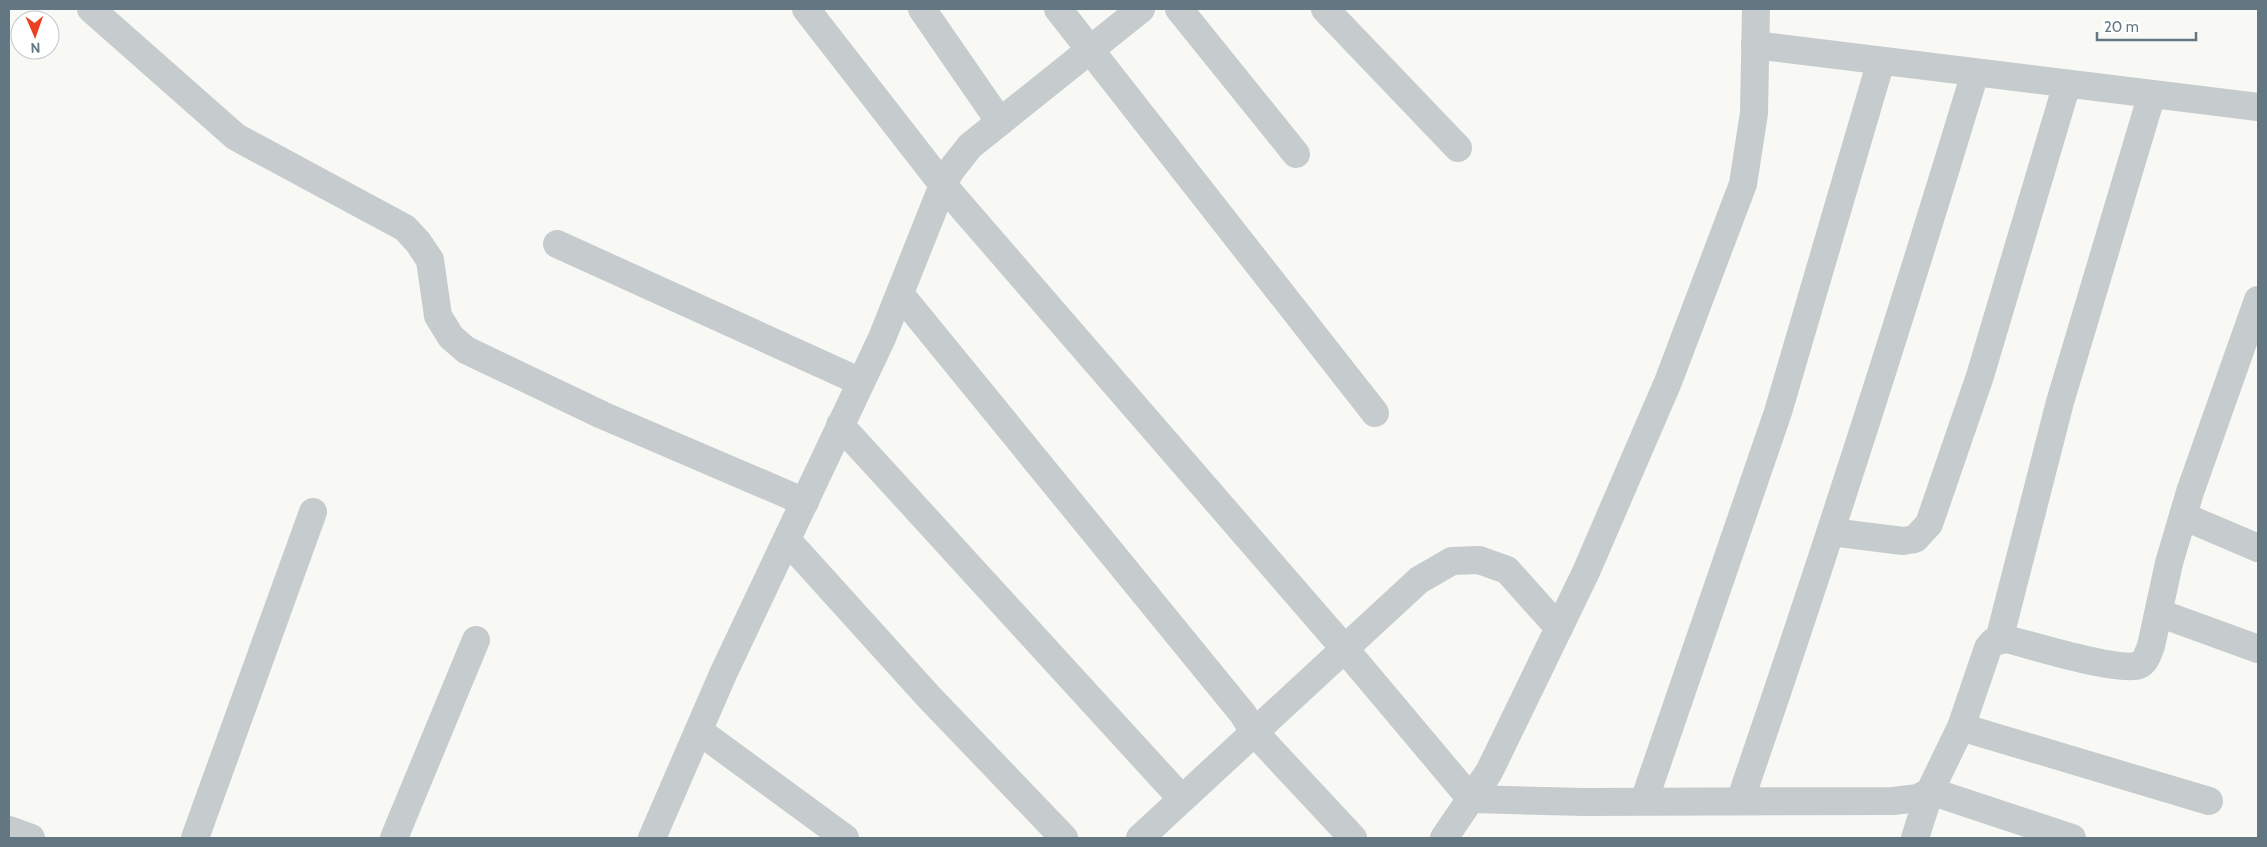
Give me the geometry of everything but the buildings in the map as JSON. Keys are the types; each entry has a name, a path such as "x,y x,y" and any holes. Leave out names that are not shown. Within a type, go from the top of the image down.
{"street":[{"path":"91,9 236,137 405,228 418,242 430,260 438,316 451,337 466,350 602,415 805,502"},
{"path":"806,9 944,185 1344,648 1471,799 1584,802 1893,801 1918,798 1930,791 2072,838"},
{"path":"922,9 1000,122"},
{"path":"1058,9 1225,219 1375,413"},
{"path":"652,838 723,674 861,382 900,294 944,185 961,156 1089,49 1141,9"},
{"path":"1179,9 1296,154"},
{"path":"1325,9 1458,148"},
{"path":"1444,838 1489,772 1590,563 1668,382 1743,184 1754,113 1756,9"},
{"path":"1755,45 2258,107"},
{"path":"1644,801 1778,412 1881,61"},
{"path":"1740,801 1894,340 1975,73"},
{"path":"1831,532 1903,541 1915,539 1929,524 1980,376 2068,84"},
{"path":"1999,640 2060,402 2152,94"},
{"path":"556,244 861,382"},
{"path":"900,294 1243,714 1254,732 1353,838"},
{"path":"1914,838 1930,791 1961,727 1988,648 1993,642 2006,639 2109,664 2130,666 2140,664 2146,659 2159,613 2169,563 2183,516 2253,331 2258,300"},
{"path":"840,425 1182,799"},
{"path":"195,838 314,512"},
{"path":"2183,516 2258,548"},
{"path":"787,540 928,696 1064,838"},
{"path":"1140,838 1419,580 1452,561 1479,560 1507,570 1559,628"},
{"path":"2159,613 2258,649"},
{"path":"394,838 476,640"},
{"path":"1961,727 2209,801"},
{"path":"699,731 844,838"},
{"path":"9,830 31,838"}]}
